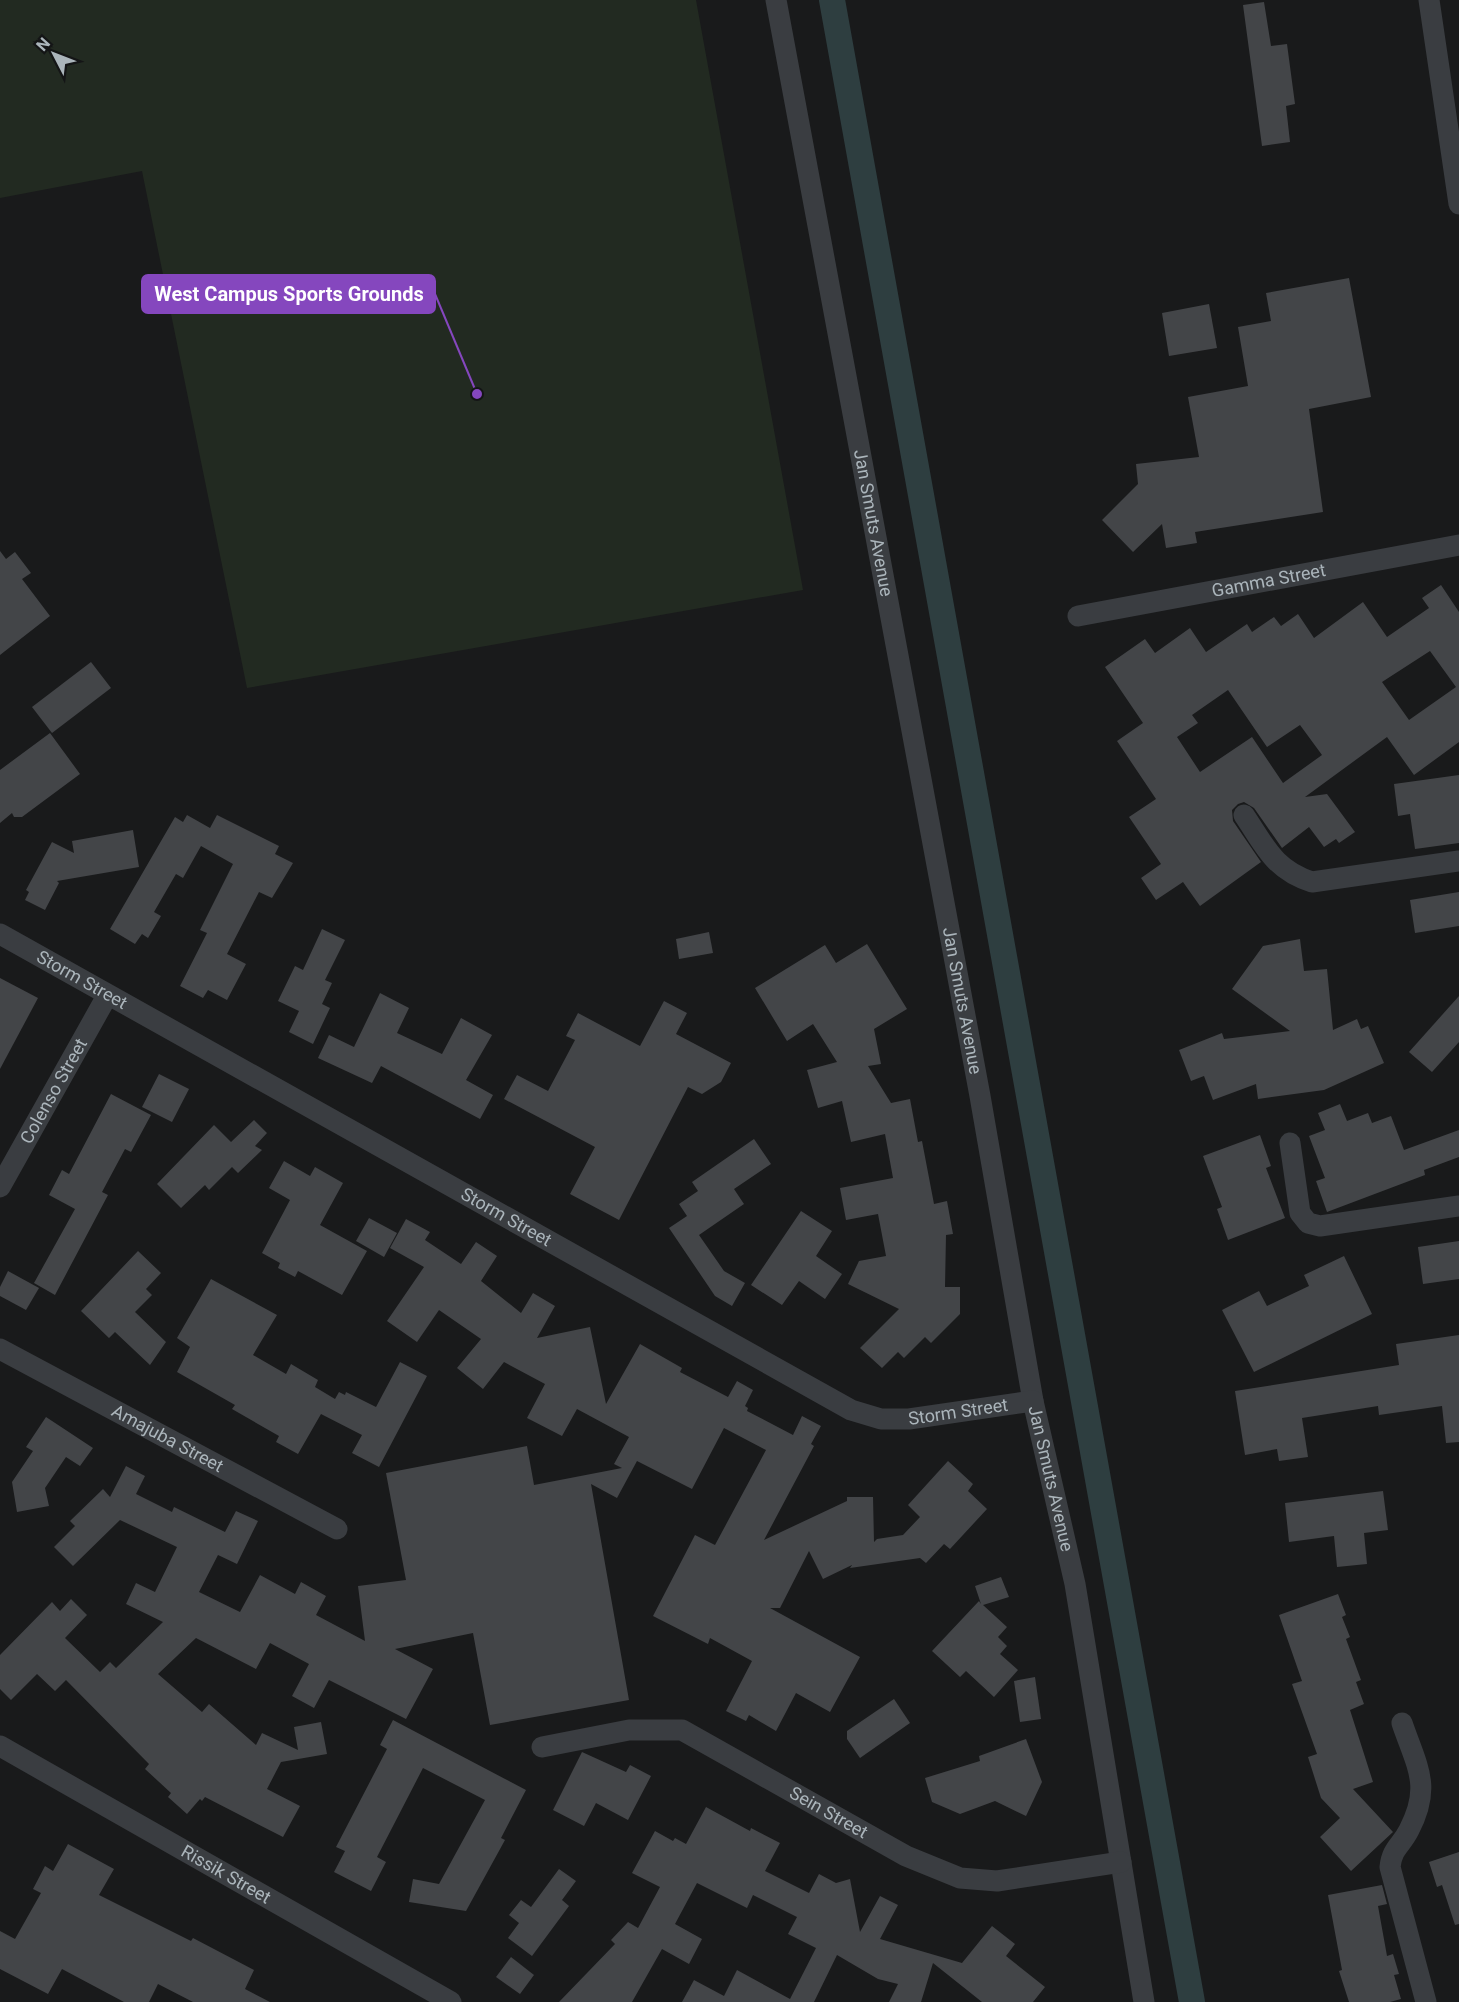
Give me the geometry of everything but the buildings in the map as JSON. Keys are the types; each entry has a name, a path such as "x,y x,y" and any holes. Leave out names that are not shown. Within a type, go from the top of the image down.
{"street":[{"name":"Jan Smuts Avenue","path":"776,0 980,1096 1033,1401 1075,1584 1144,2002"},
{"path":"1430,0 1459,204"},
{"name":"Gamma Street","path":"1078,616 1459,545"},
{"path":"1244,815 1277,865 1292,876 1312,882 1459,861"},
{"name":"Storm Street","path":"0,934 107,996 851,1410 881,1419 909,1419 1033,1401"},
{"name":"Colenso Street","path":"0,1187 107,996"},
{"path":"1290,1143 1300,1213 1308,1223 1320,1226 1459,1206"},
{"name":"Amajuba Street","path":"0,1349 337,1529"},
{"path":"1402,1723 1423,1785 1421,1803 1408,1833 1392,1853 1390,1867 1426,2002"},
{"name":"Sein Street","path":"542,1747 628,1730 682,1730 906,1856 960,1878 997,1881 1121,1862"},
{"name":"Rissik Street","path":"0,1746 451,2002"}],"shaded area":[{"path":"0,0 696,0 803,590 247,688 142,171 0,198"}],"waterway":[{"path":"832,0 1192,2002"}],"place":[{"name":"West Campus Sports Grounds","path":"477,394"}]}
